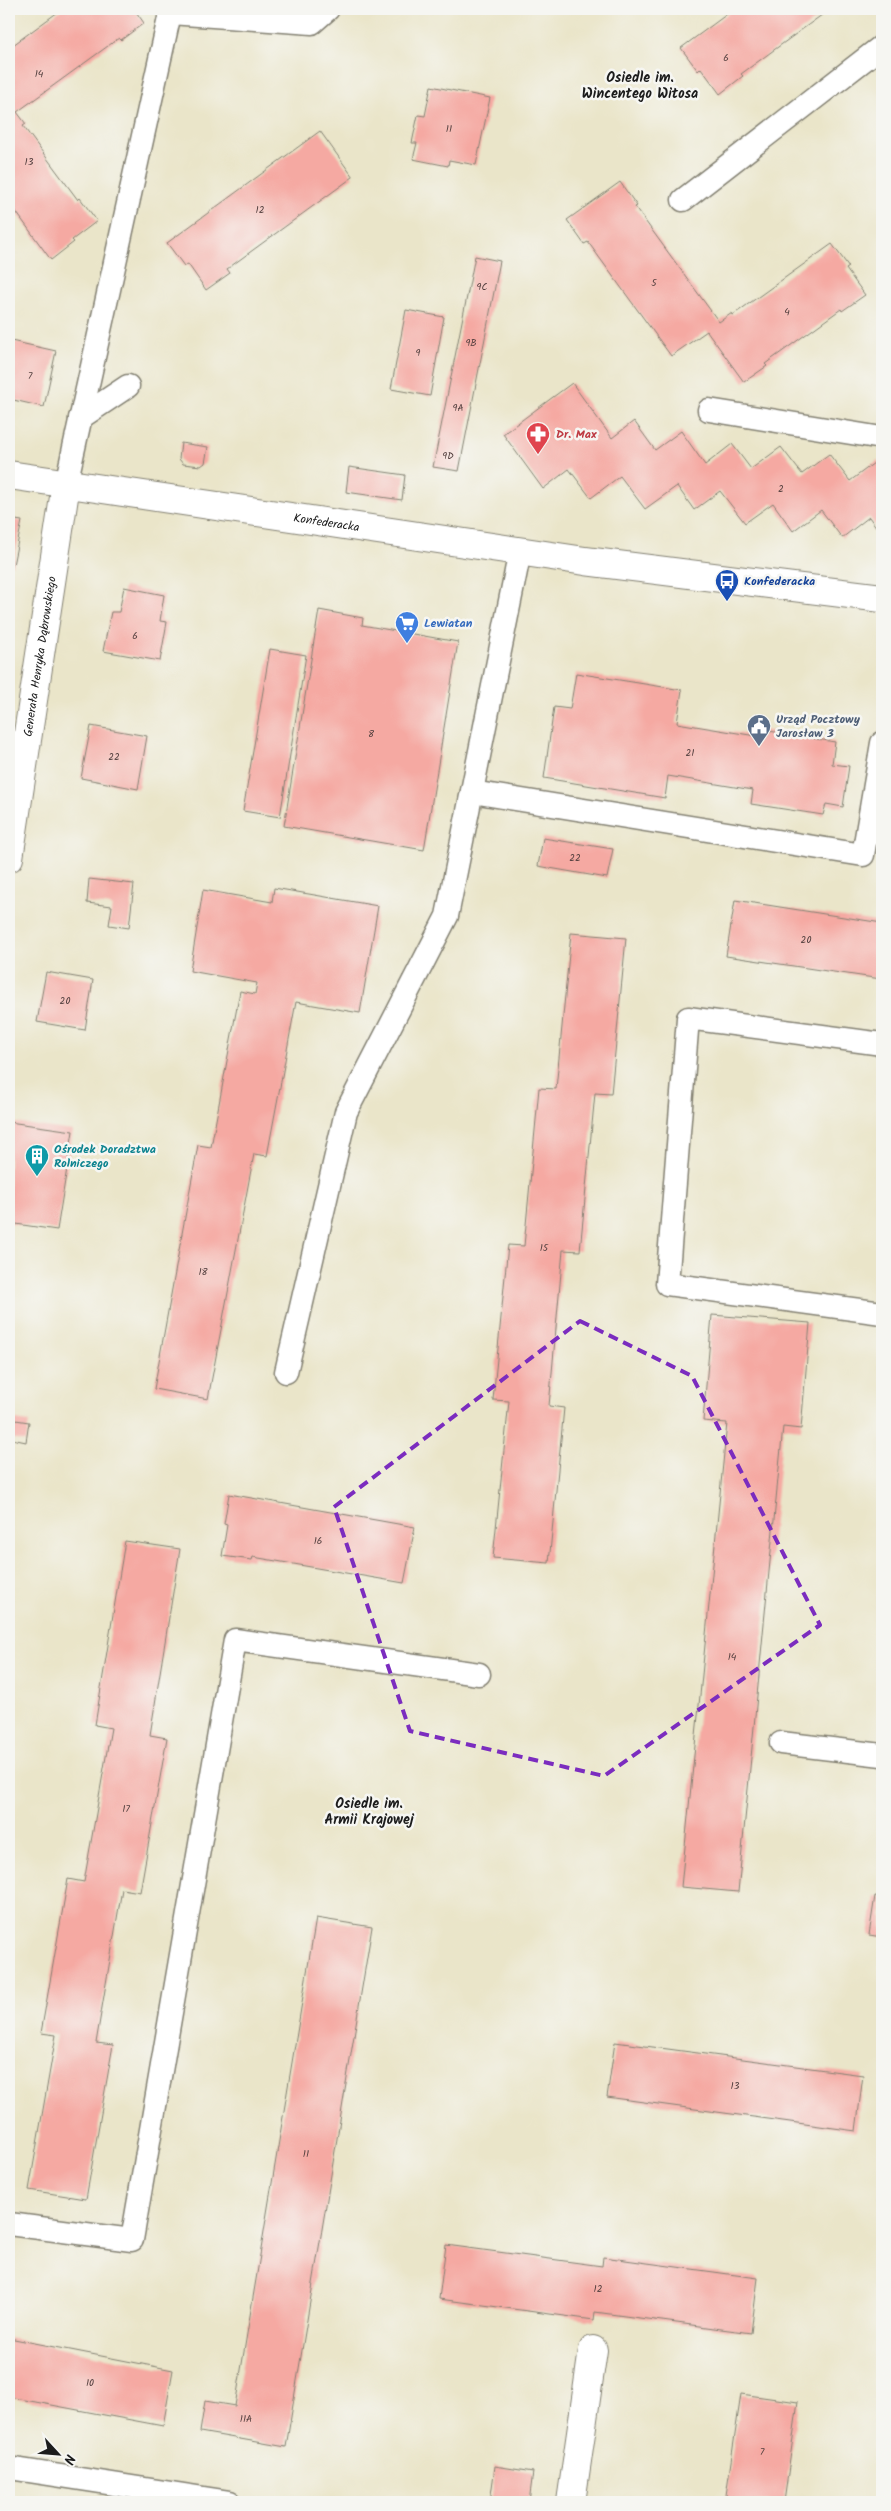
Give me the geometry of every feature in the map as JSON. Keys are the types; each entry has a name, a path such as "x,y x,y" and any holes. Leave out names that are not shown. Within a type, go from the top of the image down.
{"street":[{"name":"Konfederacka","path":"9,475 520,551 882,598"},
{"name":"Generała Henryka Dąbrowskiego","path":"9,858 66,484"},
{"path":"571,2502 593,2350"}],"lane":[{"path":"66,484 170,11 312,23 328,9"},
{"path":"682,200 882,46"},
{"path":"80,418 128,386"},
{"path":"709,410 882,438"},
{"path":"286,1372 346,1112 447,916 520,551"},
{"path":"472,792 863,855 882,743"},
{"path":"882,1044 688,1018 668,1284 882,1313"},
{"path":"9,2224 132,2240 235,1640 480,1674"},
{"path":"781,1743 882,1755"},
{"path":"9,2468 230,2502"}],"highlighted area":[{"path":"580,1321 692,1376 820,1625 604,1776 410,1731 334,1507"}],"building":[{"path":"62,9 134,9 144,23 121,40 119,38 17,112 26,124 23,126 78,200 80,198 97,221 72,240 74,242 51,260 9,202 9,48"},
{"path":"734,9 830,9 741,74 743,76 720,94 701,68 698,71 681,48"},
{"path":"431,86 490,98 476,165 449,160 448,166 413,159 417,143 412,143 418,115 425,116"},
{"path":"320,131 353,177 227,269 230,273 206,290 188,264 184,266 167,243"},
{"path":"620,182 637,206 635,207 719,322 732,313 733,315 832,244 849,267 846,269 865,295 842,311 841,309 765,364 767,366 744,382 707,331 671,356 588,242 584,244 567,220"},
{"path":"475,256 500,261 459,471 433,467"},
{"path":"406,310 444,317 430,396 391,389"},
{"path":"11,341 56,351 44,407 9,399 9,353"},
{"path":"572,383 612,438 634,421 655,450 681,431 705,465 732,444 751,469 781,447 802,474 829,454 850,481 878,460 882,467 882,535 869,517 842,538 821,510 793,531 773,503 745,523 720,491 694,510 677,486 645,509 620,476 591,498 569,469 543,489 503,434"},
{"path":"181,443 208,447 205,463 201,466 183,464 179,459"},
{"path":"349,467 405,475 402,500 346,492"},
{"path":"9,519 22,521 13,565 9,564"},
{"path":"124,587 164,595 160,621 167,622 160,661 103,651 111,612 119,612"},
{"path":"319,610 363,618 362,625 458,642 424,850 284,826"},
{"path":"270,649 306,655 280,817 243,811"},
{"path":"576,673 682,690 677,723 762,737 763,730 835,742 832,764 849,766 843,807 826,804 823,815 751,804 753,790 668,776 665,798 544,778 554,707 570,709"},
{"path":"91,726 147,736 138,789 81,778"},
{"path":"543,838 613,849 607,878 538,866"},
{"path":"89,879 134,884 129,928 109,925 112,906 87,903"},
{"path":"274,888 378,906 360,1013 296,1002 267,1156 254,1154 208,1399 154,1389 198,1145 211,1147 240,991 255,994 257,983 190,971 203,890 272,902"},
{"path":"735,900 882,923 882,988 880,988 881,979 726,956"},
{"path":"571,933 626,938 611,1094 595,1093 580,1251 563,1250 549,1406 564,1408 549,1563 493,1558 509,1401 493,1400 508,1245 524,1246 539,1088 556,1089"},
{"path":"46,972 93,980 85,1030 37,1022"},
{"name":"Ośrodek Doradztwa Rolniczego","path":"9,1122 73,1131 57,1230 9,1223"},
{"path":"712,1315 810,1323 801,1429 783,1427 738,1892 681,1887 727,1423 703,1421"},
{"path":"9,1419 29,1422 26,1442 12,1439 10,1450"},
{"path":"229,1494 415,1527 404,1583 253,1557 252,1560 222,1556 227,1525 224,1524"},
{"path":"125,1541 180,1549 150,1735 167,1738 140,1892 122,1889 96,2043 113,2045 86,2199 29,2190 56,2035 41,2033 68,1879 84,1882 111,1728 95,1725"},
{"path":"875,1896 882,1897 882,1937 869,1935"},
{"path":"316,1918 372,1927 286,2447 200,2432 205,2401 235,2406"},
{"path":"615,2042 863,2075 856,2131 607,2097"},
{"path":"446,2245 602,2266 603,2257 758,2278 751,2333 595,2312 594,2320 439,2299"},
{"path":"9,2338 173,2370 163,2426 9,2397"},
{"path":"741,2394 798,2402 784,2502 725,2502"},
{"path":"495,2466 533,2472 529,2502 490,2502"}],"place":[{"name":"Dr. Max","path":"538,455"},
{"name":"Konfederacka","path":"727,602"},
{"name":"Lewiatan","path":"407,644"},
{"name":"Urząd Pocztowy Jarosław 3","path":"759,747"},
{"name":"Ośrodek Doradztwa Rolniczego","path":"37,1177"}],"district":[{"name":"Osiedle im. Wincentego Witosa","path":"640,86"},
{"name":"Osiedle im. Armii Krajowej","path":"369,1812"}]}
